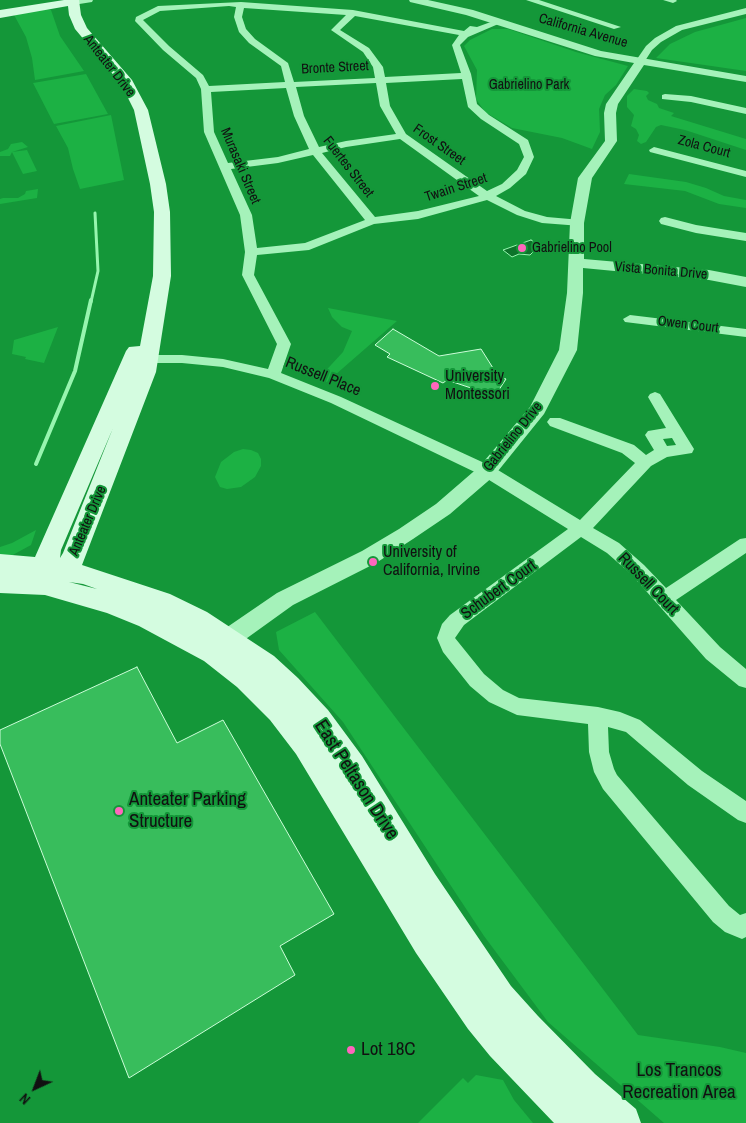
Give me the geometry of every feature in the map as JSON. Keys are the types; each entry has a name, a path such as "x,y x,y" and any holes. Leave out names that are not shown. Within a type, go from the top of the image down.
{"main road":[{"path":"0,12 67,1"},
{"name":"Anteater Drive","path":"51,574 74,557 146,372 140,359 152,258 144,184 130,112 117,86 74,31 67,1"},
{"name":"Anteater Drive","path":"67,1 81,29 127,83 141,110 158,184 163,246 160,293 140,359"},
{"path":"144,184 150,188 157,237 163,246"},
{"name":"East Peltason Drive","path":"0,564 51,574 90,576 161,601 228,639 264,664 288,686 318,719 351,766 423,886 499,998 538,1042 622,1123"},
{"name":"East Peltason Drive","path":"0,583 51,574 177,633 214,654 247,679 280,711 306,745 428,941 481,1016 502,1043 580,1123"}],"street":[{"path":"67,1 88,0"},
{"name":"California Avenue","path":"414,0 454,8 586,50 640,62 746,79"},
{"path":"530,0 617,26"},
{"path":"206,89 200,77 166,48 139,21 139,18 158,9 213,4 241,4 353,13 468,34 495,20"},
{"name":"Fuertes Street","path":"241,4 238,17 242,30 252,41 282,61 287,69 299,116 315,151 372,221"},
{"name":"Gabrielino Drive","path":"228,639 285,600 342,571 406,534 443,509 487,471 538,410 568,350 575,293 577,223 585,178 612,136 610,113 612,104 649,48 667,34 691,24 746,11"},
{"name":"Frost Street","path":"353,13 334,30 359,44 371,55 378,67 385,106 402,136 487,196 532,217 577,223"},
{"name":"Twain Street","path":"251,252 295,249 308,246 372,221 447,209 487,196 506,186 522,172 528,162 529,151 524,142 475,109 472,105 466,76 456,45 458,40 468,34"},
{"name":"Bronte Street","path":"206,89 466,76"},
{"name":"Murasaki Street","path":"206,89 210,132 246,215 251,252 248,275 284,344 272,375"},
{"path":"666,97 692,99 746,111"},
{"path":"225,167 278,160 315,151 402,136"},
{"name":"Zola Court","path":"654,150 746,174"},
{"path":"665,221 696,229 746,237"},
{"name":"Vista Bonita Drive","path":"575,263 709,275 746,282"},
{"name":"Owen Court","path":"630,319 746,333"},
{"name":"Russell Place","path":"140,359 223,364 272,375 336,400 487,471"},
{"name":"Schubert Court","path":"655,397 686,449 663,452 645,462 600,512 582,528 457,620 449,629 446,638 450,646 477,680 496,696 517,706 598,716 620,721 642,732 695,778 746,813"},
{"path":"555,422 628,449 645,462"},
{"name":"Russell Court","path":"487,471 613,548 638,570 713,652 746,680"},
{"path":"664,598 705,573 746,544"},
{"path":"598,716 599,752 604,772 610,782 720,914 733,924 742,927 746,925"}],"green space":[{"path":"45,9 51,10 60,36 84,71 35,80 32,58 26,37 14,15"},
{"path":"746,18 746,71 656,58 670,44 695,32"},
{"name":"Gabrielino Park","path":"492,29 508,29 576,52 628,66 616,85 605,95 599,109 600,132 592,149 562,138 512,128 485,112 476,99 477,70 464,46 470,40"},
{"path":"86,74 108,114 54,124 33,83"},
{"path":"634,89 647,91 649,93 646,96 648,100 657,104 659,108 674,113 671,116 746,139 746,150 685,130 661,125 656,127 646,142 641,144 637,141 639,135 636,129 631,126 634,115 627,107 627,96"},
{"path":"111,115 124,180 80,189 68,148 56,126"},
{"path":"22,142 28,147 12,152 10,156 0,156 0,152 8,149 11,144"},
{"path":"27,150 37,171 23,174 12,152"},
{"path":"629,174 686,182 724,196 746,200 746,208 719,204 685,191 624,184"},
{"path":"38,189 37,198 0,204 0,199 18,198 25,194 26,191"},
{"path":"328,308 397,321 327,382 319,378 343,352 352,331 342,327 332,317"},
{"path":"58,327 44,363 12,354 14,340"},
{"path":"243,449 258,453 261,459 261,466 255,477 241,487 227,489 220,487 215,477 221,462 234,452"},
{"path":"36,530 31,545 9,557 0,557 0,547 12,543"},
{"name":"Los Trancos Recreation Area","path":"315,612 638,1035 720,1047 746,1053 746,1123 664,1123 548,1022 484,936 343,722 279,650 276,632"},
{"path":"476,1075 503,1080 514,1100 533,1123 418,1123 463,1078 468,1083"}],"shaded area":[{"name":"Gabrielino Pool","path":"531,240 540,246 533,249 530,255 519,254 512,257 503,250"}],"building":[{"path":"393,329 439,356 481,349 498,376 506,379 495,396 447,380 443,383 387,357 390,354 375,345"},
{"name":"Anteater Parking Structure","path":"137,667 177,743 223,720 334,914 280,946 295,975 129,1078 0,744 0,730"}],"waterway":[{"path":"91,302 98,271 95,213"},
{"path":"36,464 75,371 91,300"}],"place":[{"name":"Gabrielino Pool","path":"522,248"},
{"name":"University Montessori","path":"435,386"},
{"name":"University of California, Irvine","path":"373,562"},
{"name":"Anteater Parking Structure","path":"119,811"},
{"name":"Lot 18C","path":"351,1050"}]}
